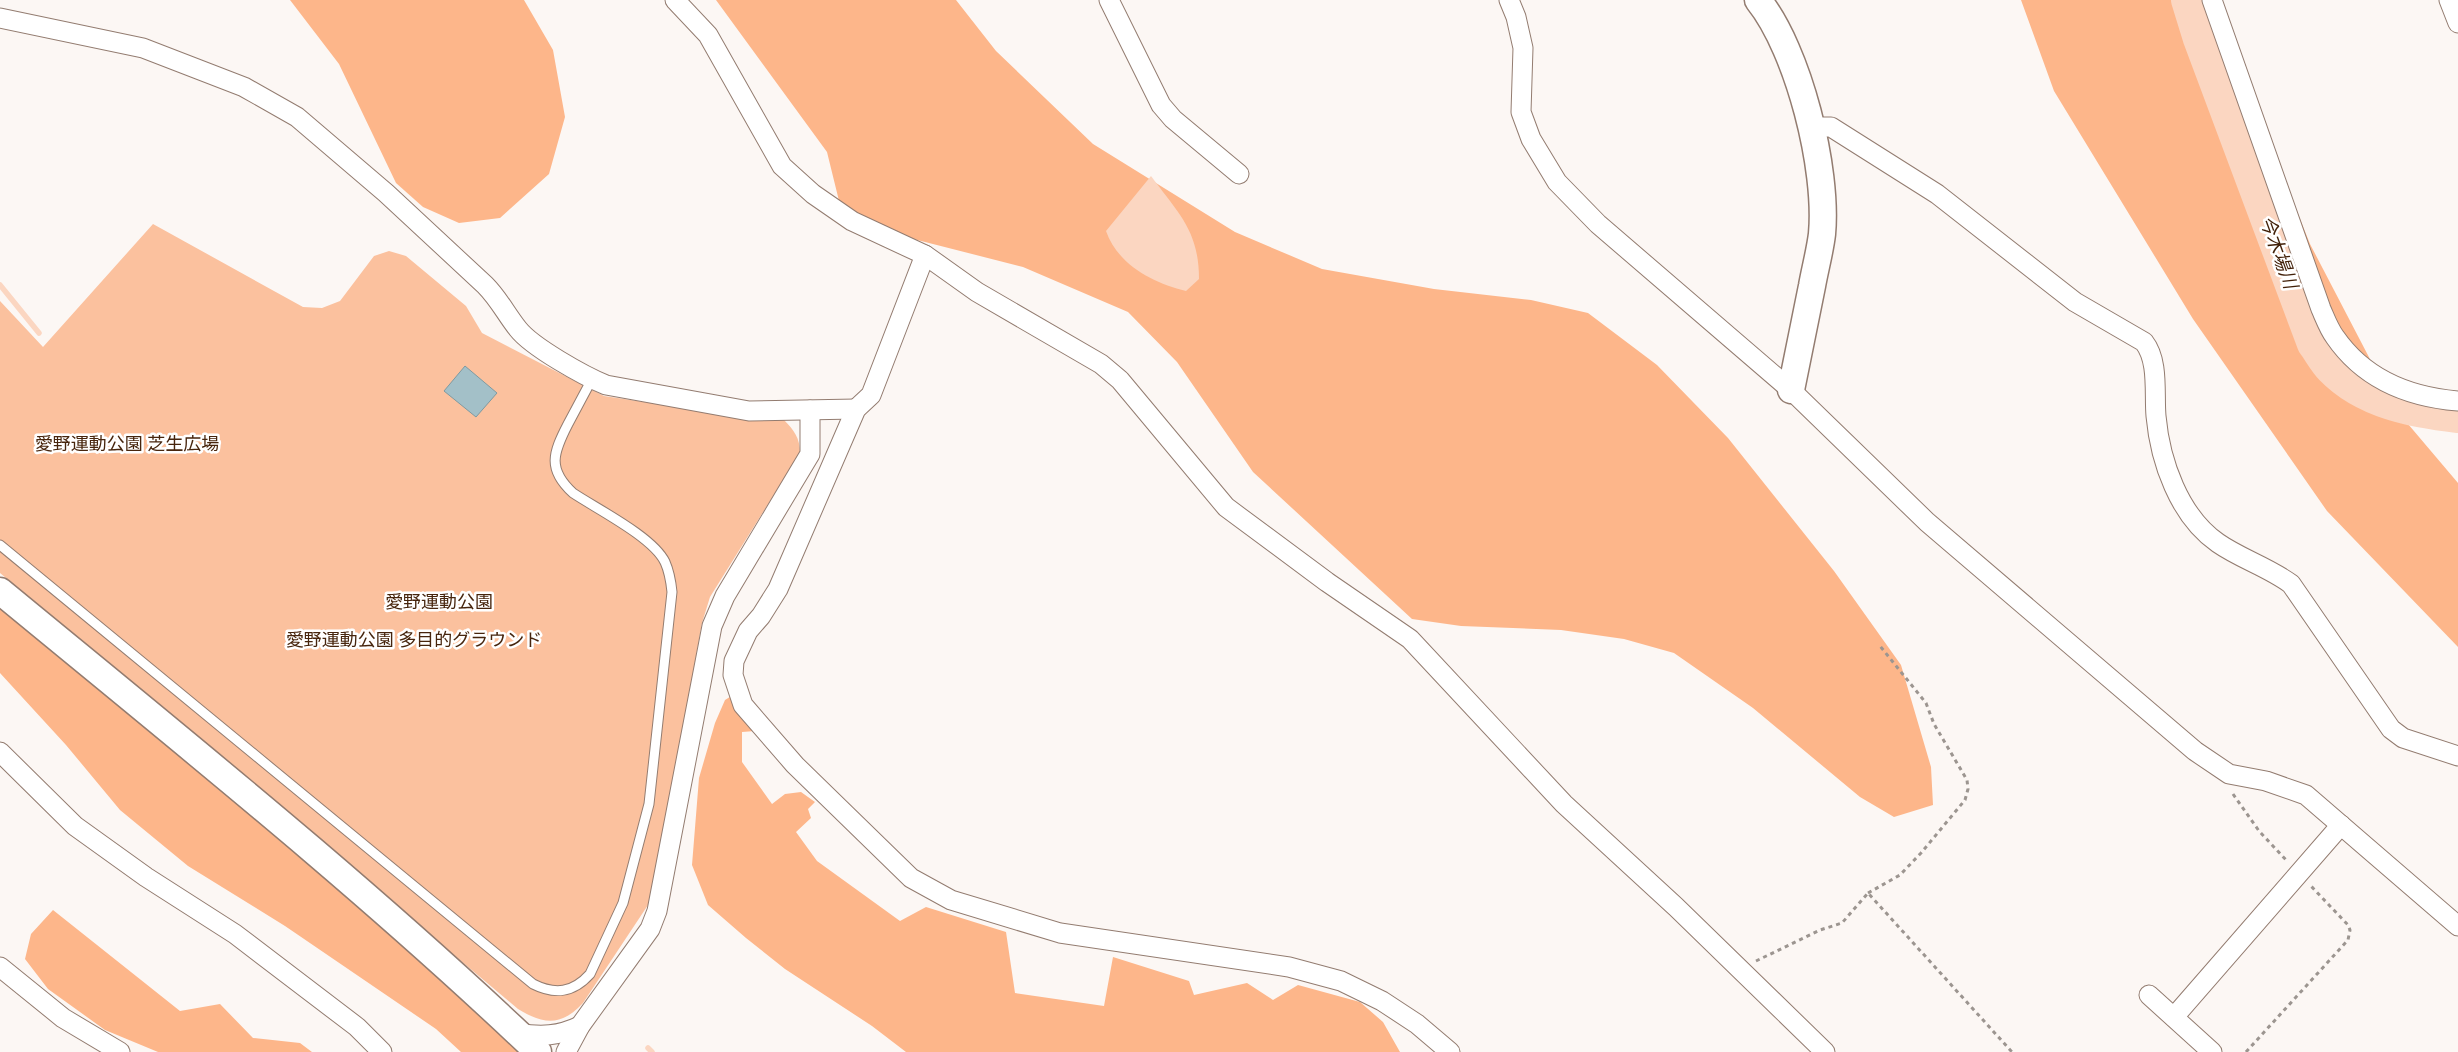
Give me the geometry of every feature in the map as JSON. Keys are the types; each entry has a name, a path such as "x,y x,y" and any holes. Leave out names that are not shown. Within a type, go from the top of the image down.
{"street":[{"path":"675,0 708,35 782,166 813,194 852,220 925,256 977,292 1101,364 1120,380 1226,506 1327,582 1410,638 1564,804 1676,907 1825,1052"},
{"path":"1109,0 1161,105 1173,119 1239,174"},
{"path":"1509,0 1516,17 1523,48 1521,112 1531,139 1557,182 1598,224 1791,390 1927,522 2195,751 2229,774 2266,781 2306,795 2458,926"},
{"path":"1758,0 1767,11 1795,70 1813,127 1821,188 1822,234 1791,390"},
{"path":"2212,0 2321,309 2334,336 2354,359 2378,378 2401,390 2431,399 2458,401"},
{"path":"2449,0 2458,23"},
{"path":"0,18 143,48 244,87 297,117 386,193 485,285 500,300 518,330 532,342 592,379 606,385 750,411 856,409"},
{"path":"1813,127 1831,127 1937,194 2075,302 2144,342 2149,348 2153,364 2157,436 2163,462 2181,499 2196,523 2216,542 2277,574 2291,584 2391,730 2403,738 2458,756"},
{"path":"925,256 871,395 856,409 778,589 761,616 748,630 734,661 733,675 743,705 795,765 911,878 951,900 1060,933 1290,967 1341,981 1382,1000 1417,1024 1450,1052"},
{"path":"566,1052 580,1026 650,929 657,911 712,626 725,596 810,454 810,410"},
{"path":"0,591 320,855 459,976 538,1052"},
{"path":"0,752 75,826 146,877 236,934 357,1027 382,1052"},
{"path":"2174,1017 2341,826"},
{"path":"0,967 63,1018 120,1052"},
{"path":"2149,995 2212,1052"},
{"path":"518,1033 549,1036 564,1033 580,1026"}],"lane":[{"path":"0,544 533,984 546,990 566,990 583,981 590,974 623,903 649,804 672,592 665,562 657,550 646,540 573,494 563,484 557,472 554,460 556,449 592,379"}],"path":[{"path":"1740,969 1820,930 1842,923 1868,893 1900,875 1965,800 1968,789 1967,780 1934,724 1926,703 1880,646"},
{"path":"2229,774 2232,792 2259,832 2348,925 2350,935 2348,940 2246,1052"},
{"path":"1868,893 2012,1052"}],"green space":[{"name":"愛野運動公園","path":"153,224 303,307 322,308 340,301 374,256 389,251 406,256 466,306 482,333 604,396 757,419 784,420 796,435 800,453 710,597 702,623 658,865 648,905 583,1003 568,1016 552,1021 544,1020 518,1009 0,573 0,301 43,347"}],"shaded area":[{"path":"290,0 524,0 553,50 565,117 549,174 500,218 459,223 423,207 396,183 339,64"},
{"path":"716,0 956,0 996,51 1093,144 1235,232 1322,269 1434,289 1531,300 1588,313 1657,365 1728,438 1834,571 1901,665 1931,767 1933,805 1894,817 1860,797 1753,708 1674,653 1624,639 1561,630 1461,626 1412,619 1253,472 1177,362 1128,312 1023,267 882,231 841,209 827,152"},
{"path":"2021,0 2222,0 2249,91 2310,244 2397,411 2458,483 2458,647 2327,511 2193,319 2054,91"},
{"path":"1151,176 1185,223 1195,247 1199,279 1186,291 1161,283 1138,271 1119,254 1106,231"},
{"path":"0,598 528,1052 461,1052 436,1029 285,926 188,866 120,810 66,745 0,673"},
{"path":"733,695 755,731 742,732 742,762 772,804 785,794 801,792 815,802 808,809 811,818 796,832 817,861 900,921 926,907 1006,932 1015,993 1104,1006 1113,957 1189,981 1194,995 1247,983 1273,1000 1298,985 1360,1002 1383,1022 1400,1052 906,1052 872,1026 785,969 708,905 692,865 699,778 715,723 725,700"},
{"path":"53,910 180,1011 220,1004 253,1038 300,1043 312,1052 158,1052 105,1030 48,989 25,959 31,934"}],"building":[{"path":"465,366 497,393 476,417 444,391"}],"waterway":[{"name":"今木場川","path":"2187,0 2199,39 2313,344 2331,369 2358,390 2374,398 2407,409 2458,417"},
{"path":"0,285 39,333"},
{"path":"648,1048 652,1052"}],"park label":[{"name":"愛野運動公園 芝生広場","path":"127,444"},
{"name":"愛野運動公園 多目的グラウンド","path":"414,640"}]}
